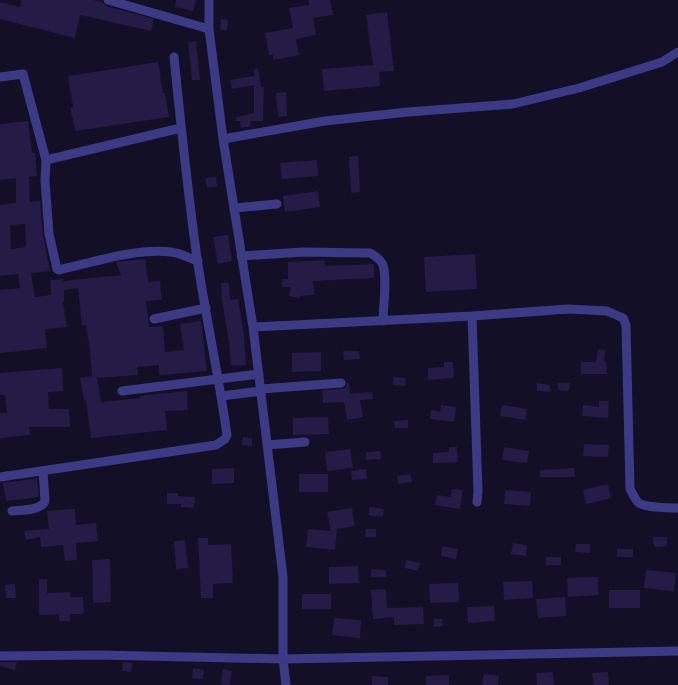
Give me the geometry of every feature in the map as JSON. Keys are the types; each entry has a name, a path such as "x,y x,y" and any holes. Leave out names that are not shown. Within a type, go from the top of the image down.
{"street":[{"path":"108,0 209,29"},
{"path":"210,0 209,29 223,139 253,327 283,577 283,659 286,685"},
{"path":"223,139 325,121 408,112 513,104 579,88 624,74 662,62 678,52"},
{"path":"0,477 216,446 225,439 227,435 222,396 198,261 181,128 174,57"},
{"path":"0,77 23,74 46,160 49,234 57,269 59,270 97,260 149,251 173,252 198,261"},
{"path":"46,160 181,128"},
{"path":"234,208 277,204"},
{"path":"241,256 303,252 370,253 378,258 382,263 385,272 383,321"},
{"path":"154,319 206,308"},
{"path":"253,327 472,316 568,309 607,311 619,315 623,318 626,325 628,357 630,489 640,503 651,506 678,508"},
{"path":"472,316 478,492 477,502"},
{"path":"122,391 259,374"},
{"path":"222,396 261,390 341,383"},
{"path":"267,445 305,442"},
{"path":"12,511 40,508 44,505 43,470"},
{"path":"0,656 98,655 283,659 678,651"}],"building":[{"path":"21,0 93,0 102,2 106,6 154,19 151,31 80,15 75,38 0,19 0,2 20,7"},
{"path":"176,0 196,0 193,11 175,7"},
{"path":"308,0 330,0 333,15 313,18 316,35 296,39 299,55 273,60 273,55 269,55 265,33 293,28 289,8 309,5"},
{"path":"387,12 394,71 379,72 380,86 324,91 322,69 373,65 366,15"},
{"path":"221,19 228,20 227,30 220,30"},
{"path":"196,41 200,80 192,80 188,42"},
{"path":"158,62 169,117 76,131 70,108 73,107 68,76"},
{"path":"258,68 261,87 264,87 263,121 250,121 251,126 241,128 240,121 236,121 236,117 254,113 254,85 232,89 230,80 254,76 254,69"},
{"path":"286,92 287,116 278,117 276,93"},
{"path":"28,121 32,153 35,153 37,176 29,177 30,202 40,201 43,235 50,271 31,273 35,297 51,295 50,280 63,279 63,281 121,275 116,262 145,259 148,282 160,281 162,300 146,301 149,327 163,326 165,352 184,350 180,324 201,321 207,371 159,375 159,365 137,367 138,375 97,378 101,402 187,391 188,410 165,411 167,430 91,438 86,400 84,400 80,378 92,376 89,339 86,325 82,326 78,288 64,290 63,302 67,327 45,329 47,348 0,353 0,290 20,288 18,274 0,276 0,205 16,203 16,178 0,180 0,124","holes":["25,224 26,247 11,249 10,225"]},
{"path":"358,156 360,192 351,193 349,157"},
{"path":"317,160 318,176 282,179 280,163"},
{"path":"216,177 217,186 207,188 205,178"},
{"path":"318,191 320,207 285,212 283,196"},
{"path":"228,235 232,261 218,264 213,237"},
{"path":"475,254 477,289 426,292 424,257"},
{"path":"324,260 325,266 374,264 374,278 313,281 314,295 300,296 300,298 289,296 291,287 282,287 282,279 288,279 288,262"},
{"path":"221,283 229,283 230,300 238,299 244,335 246,365 231,366"},
{"path":"598,349 605,350 604,362 606,362 607,374 581,374 581,362 596,362"},
{"path":"343,351 359,351 360,359 344,360"},
{"path":"321,352 321,371 292,372 292,353"},
{"path":"444,362 453,362 454,378 428,380 428,368 444,367"},
{"path":"62,368 63,391 48,392 49,409 69,409 70,427 29,427 30,435 0,438 0,413 7,413 5,395 0,395 0,373"},
{"path":"394,377 406,378 405,386 393,385"},
{"path":"347,383 349,383 350,394 372,392 373,399 360,400 363,417 347,420 344,402 323,403 322,390 342,389 345,388"},
{"path":"537,383 550,385 550,392 537,391"},
{"path":"558,383 570,383 569,391 558,390"},
{"path":"599,401 609,401 608,418 582,416 583,405 599,407"},
{"path":"441,405 456,407 454,422 430,419 431,410 440,412"},
{"path":"502,405 527,409 525,420 500,416"},
{"path":"328,417 329,434 293,435 293,418"},
{"path":"408,420 408,428 395,428 394,421"},
{"path":"243,437 252,438 252,446 242,445"},
{"path":"584,444 609,445 608,457 583,456"},
{"path":"449,447 457,447 458,462 433,463 433,453 449,452"},
{"path":"504,447 529,451 527,463 502,460"},
{"path":"350,449 353,468 327,471 325,452"},
{"path":"380,451 381,459 366,460 366,452"},
{"path":"234,468 234,483 212,484 212,469"},
{"path":"574,468 575,477 540,477 540,470"},
{"path":"366,469 367,479 352,480 351,471"},
{"path":"299,474 328,474 328,492 299,492"},
{"path":"410,474 412,482 398,484 397,476"},
{"path":"37,478 39,497 6,501 3,483"},
{"path":"608,484 611,498 586,504 583,490"},
{"path":"452,489 463,490 460,509 435,505 437,495 451,497"},
{"path":"505,490 531,492 530,506 504,504"},
{"path":"167,493 178,493 178,496 195,497 194,508 181,507 181,504 167,504"},
{"path":"370,507 384,509 383,517 368,515"},
{"path":"352,508 355,526 337,529 335,550 306,547 308,529 331,531 327,512"},
{"path":"75,509 76,525 96,523 98,541 76,543 77,560 65,561 63,545 41,547 40,537 26,540 24,531 49,529 47,511"},
{"path":"366,529 376,529 376,537 365,537"},
{"path":"653,537 667,537 667,546 654,547"},
{"path":"198,538 208,538 208,545 231,544 233,583 213,584 213,598 201,598"},
{"path":"185,540 188,568 176,569 174,541"},
{"path":"513,543 527,545 526,556 511,554"},
{"path":"576,544 590,544 590,553 575,552"},
{"path":"442,546 458,549 456,559 441,556"},
{"path":"617,549 633,549 633,557 617,557"},
{"path":"546,557 561,557 561,565 546,565"},
{"path":"110,559 111,602 93,603 92,560"},
{"path":"406,560 420,563 418,571 405,568"},
{"path":"358,566 359,583 329,584 329,567"},
{"path":"371,569 386,570 386,577 371,577"},
{"path":"646,570 676,573 674,591 644,588"},
{"path":"598,577 598,595 568,597 567,578"},
{"path":"39,579 47,579 47,593 70,592 70,597 83,597 84,614 70,614 70,621 59,621 59,614 39,615"},
{"path":"532,581 533,598 504,600 503,582"},
{"path":"458,583 459,602 430,603 429,584"},
{"path":"15,584 16,598 6,598 5,585"},
{"path":"386,589 387,608 423,607 424,624 394,625 394,617 373,619 371,590"},
{"path":"609,590 640,590 640,608 609,608"},
{"path":"302,594 331,594 331,609 302,609"},
{"path":"565,597 566,616 538,618 536,599"},
{"path":"494,606 495,621 468,623 467,607"},
{"path":"334,618 361,620 360,638 332,635"},
{"path":"434,619 442,619 443,626 434,627"},
{"path":"0,662 17,662 15,670 0,666"},
{"path":"123,662 132,663 131,672 122,671"},
{"path":"193,668 204,670 203,679 192,678"},
{"path":"223,669 232,671 229,685 221,684"},
{"path":"553,672 554,685 537,685 536,673"},
{"path":"608,672 609,685 594,685 592,673"},
{"path":"484,674 499,676 498,685 482,685"},
{"path":"449,675 449,685 426,685 426,676"},
{"path":"372,676 388,677 388,685 372,685"}]}
